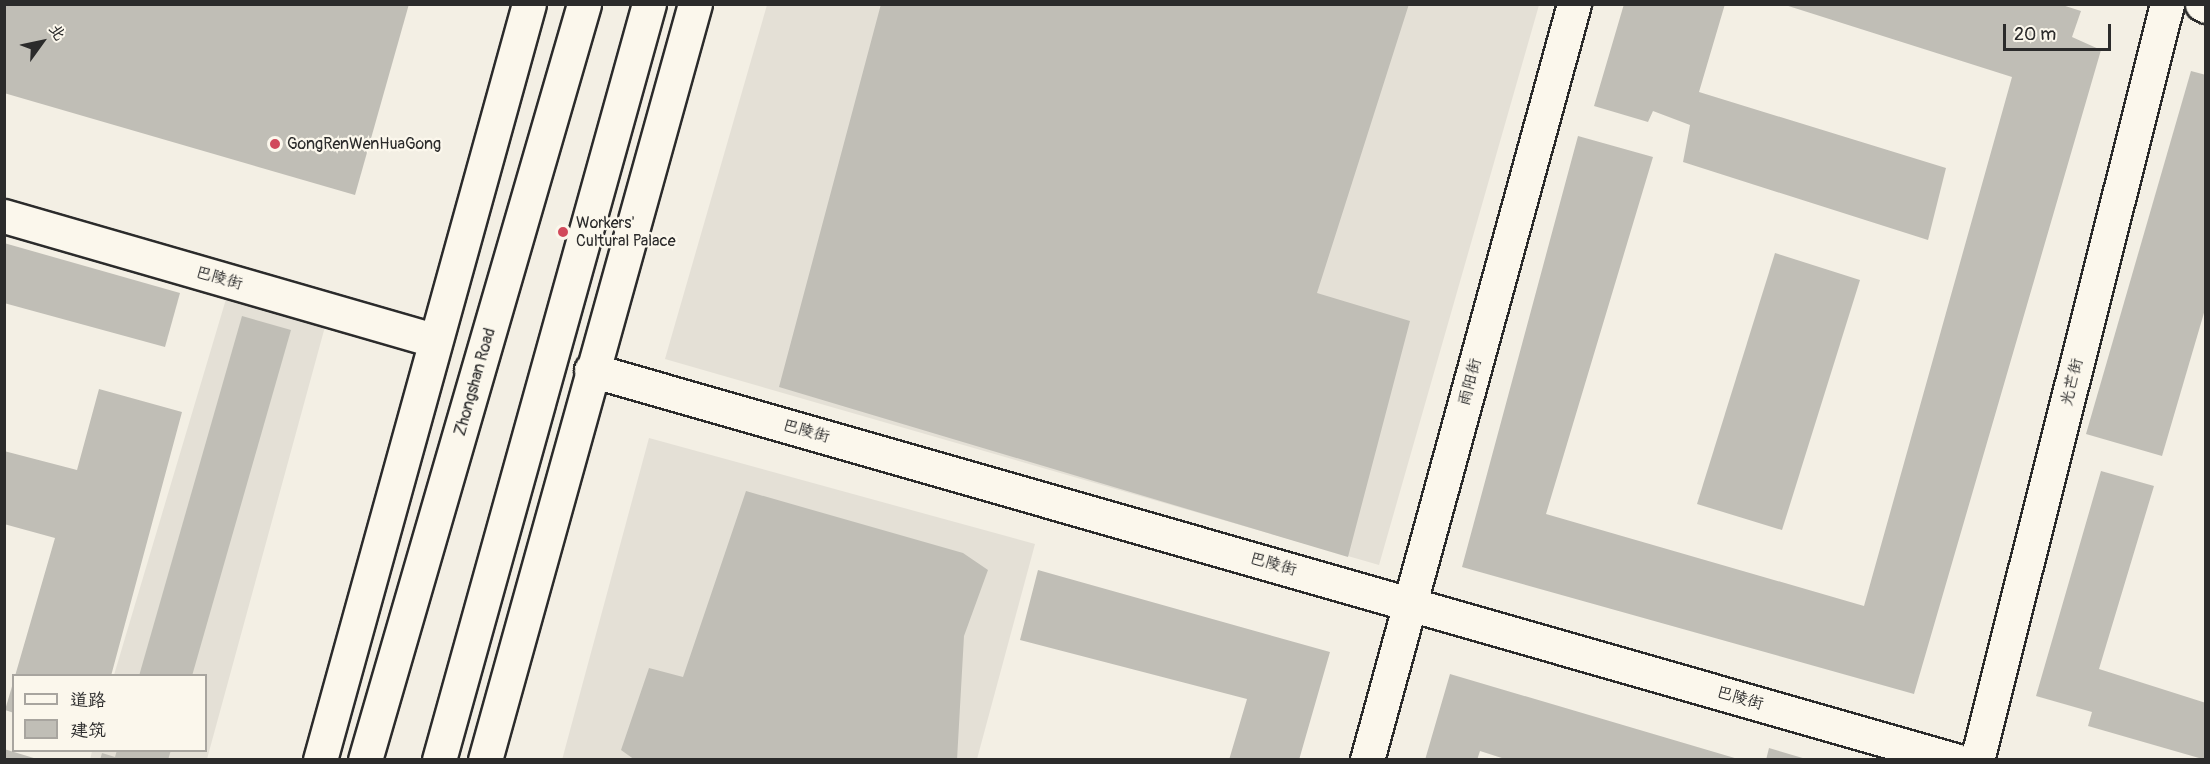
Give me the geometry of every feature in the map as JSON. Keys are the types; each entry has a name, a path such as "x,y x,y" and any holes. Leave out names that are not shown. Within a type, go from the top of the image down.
{"street":[{"path":"320,759 434,340 529,4"},
{"name":"Zhongshan Road","path":"365,759 584,4"},
{"path":"439,759 649,4"},
{"path":"485,759 591,370 695,4"},
{"name":"雨阳街","path":"1367,759 1574,4"},
{"name":"光芒街","path":"1977,759 2167,4"},
{"name":"巴陵街","path":"4,216 434,340"},
{"name":"巴陵街","path":"591,370 1955,759"}],"shaded area":[{"path":"767,5 1539,5 1379,565 665,359"},
{"path":"229,289 326,323 207,759 90,760 92,752 207,752 207,674 114,674"},
{"path":"649,438 1035,544 977,759 562,760"}],"building":[{"name":"GongRenWenHuaGong","path":"4,4 409,4 355,195 4,93"},
{"path":"881,4 1409,4 1317,293 1410,321 1348,557 779,387"},
{"path":"1624,4 1725,4 1699,92 1946,168 1928,240 1683,162 1690,125 1653,111 1648,122 1594,106"},
{"path":"1782,4 2059,4 2081,11 2072,37 2101,50 1914,694 1462,567 1578,136 1653,157 1546,514 1864,606 2012,77"},
{"path":"2191,71 2206,75 2206,306 2162,456 2086,434"},
{"path":"4,243 180,293 165,347 4,303"},
{"path":"1775,253 1860,280 1782,530 1697,504"},
{"path":"242,316 291,330 193,674 140,674"},
{"path":"99,389 182,412 112,674 16,674 55,538 4,524 4,451 77,470"},
{"path":"2101,471 2154,486 2099,669 2206,703 2206,760 2088,726 2092,712 2036,696"},
{"path":"746,491 963,553 988,570 964,636 957,760 635,760 621,750 649,668 683,677"},
{"path":"1038,570 1330,652 1299,760 1229,760 1247,699 1020,640"},
{"path":"1450,674 1738,760 1508,760 1480,751 1477,760 1425,760"},
{"path":"12,686 12,712 5,710"},
{"path":"1769,748 1806,759 1806,760 1766,760"},
{"path":"4,749 37,759 37,760 4,760"},
{"path":"116,752 170,752 168,760 100,760 102,753 115,757"}],"place":[{"name":"GongRenWenHuaGong","path":"275,144"},
{"name":"Workers' Cultural Palace","path":"563,232"}]}
